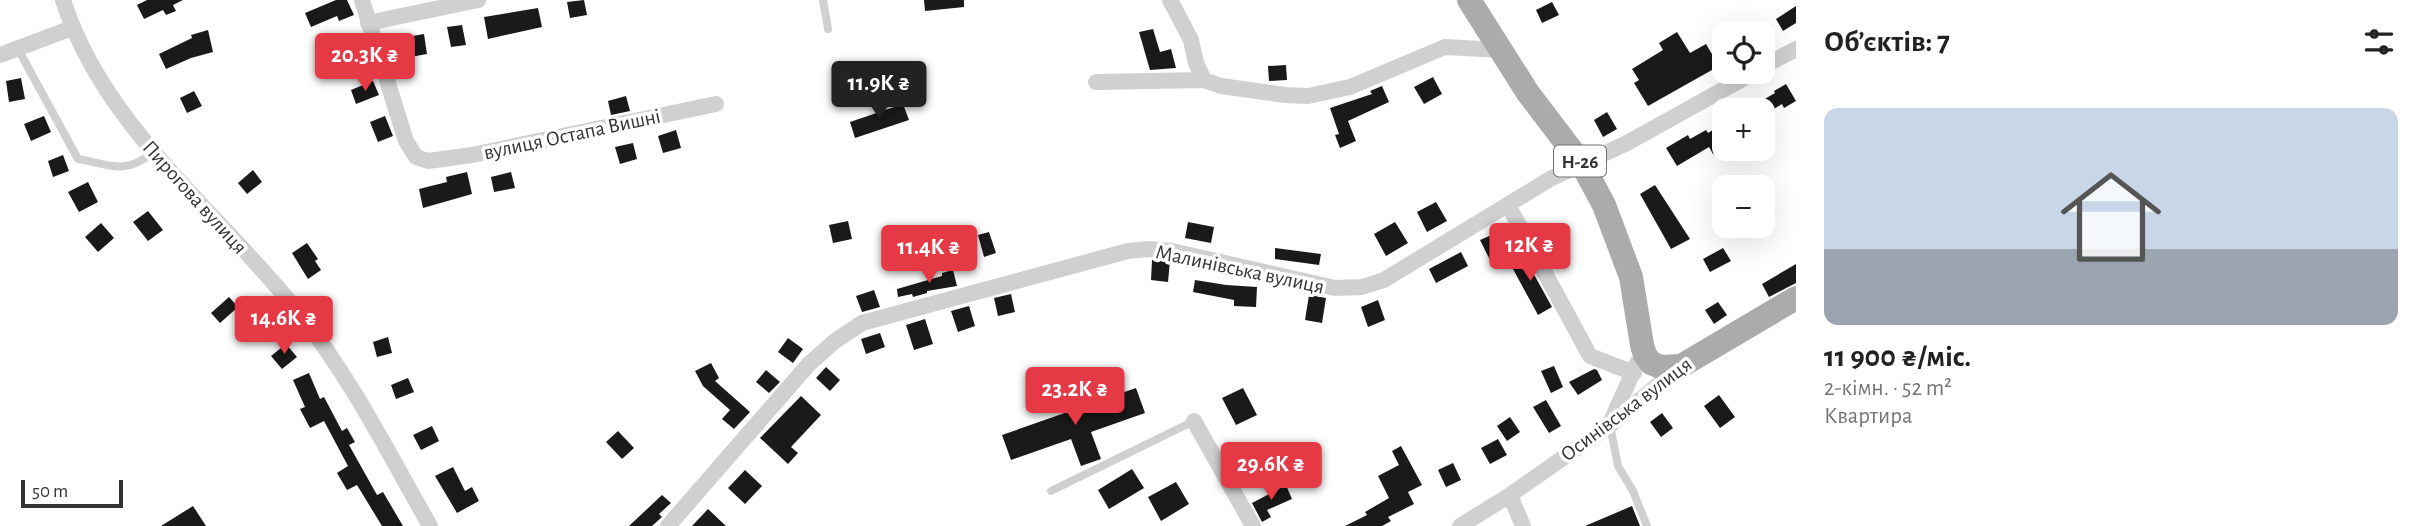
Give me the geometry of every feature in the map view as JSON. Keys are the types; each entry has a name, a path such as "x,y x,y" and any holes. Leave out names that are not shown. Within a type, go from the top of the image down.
{"main road":[{"name":"Н-26","path":"1469,0 1528,93 1582,164 1604,205 1631,277 1642,345"},
{"name":"Осинівська вулиця","path":"1681,366 1796,298"},
{"path":"1642,345 1651,363 1661,367 1681,366"}],"street":[{"name":"Пирогова вулиця","path":"64,0 72,28 114,102 153,153 186,186 299,313 357,398 430,526"},
{"path":"362,0 368,23 478,0"},
{"path":"1170,0 1191,40 1196,63 1204,80"},
{"name":"вулиця Остапа Вишні","path":"368,23 406,141 416,157 428,161 472,155 716,104"},
{"path":"0,55 72,28"},
{"path":"1096,82 1204,80 1232,88 1308,96 1350,87 1445,47 1500,50"},
{"path":"1775,60 1796,49"},
{"name":"Малинівська вулиця","path":"668,526 809,364 835,341 862,323 1128,251 1149,249 1172,251 1335,288 1362,288 1384,280 1550,179 1627,143 1733,84"},
{"path":"1508,205 1590,356 1634,373"},
{"path":"1610,425 1634,373 1642,345"},
{"name":"Осинівська вулиця","path":"1460,526 1510,495 1610,425 1681,366"},
{"path":"1194,421 1253,526"},
{"path":"1510,495 1523,526"}],"lane":[{"path":"823,0 828,29"},
{"path":"18,48 79,159 127,168 137,165 153,153"},
{"path":"1051,491 1194,421"},
{"path":"1610,425 1618,466 1633,491 1647,526"}],"building":[{"path":"147,0 183,0 173,5 176,11 166,15 163,10 144,19 137,5"},
{"path":"336,0 347,0 354,15 339,21 337,16 311,27 305,13"},
{"path":"584,0 587,15 570,18 567,2"},
{"path":"924,0 964,0 964,7 925,11"},
{"path":"1552,2 1559,15 1542,23 1536,10"},
{"path":"1796,6 1796,23 1783,31 1776,19"},
{"path":"538,8 542,27 488,39 484,17"},
{"path":"462,25 466,45 451,47 447,27"},
{"path":"1153,29 1160,52 1171,49 1176,68 1150,70 1139,32"},
{"path":"208,30 213,52 166,69 159,54 192,38 191,35"},
{"path":"1677,32 1690,53 1706,44 1712,54 1712,70 1648,106 1634,83 1639,80 1632,69 1663,50 1659,43"},
{"path":"424,34 427,54 410,57 407,37"},
{"path":"359,41 366,57 341,68 334,52"},
{"path":"1286,65 1287,80 1269,81 1268,66"},
{"path":"1433,77 1442,94 1424,104 1414,87"},
{"path":"21,78 25,99 9,102 6,81"},
{"path":"373,81 379,95 356,104 351,90"},
{"path":"1786,84 1796,101 1784,108 1782,104 1775,108 1775,98 1766,98 1775,93 1774,91"},
{"path":"1382,86 1389,102 1348,121 1356,141 1340,148 1335,135 1339,134 1330,108 1372,94 1370,91"},
{"path":"194,91 202,106 187,113 180,98"},
{"path":"626,96 630,111 611,115 608,101"},
{"path":"903,104 909,120 855,138 850,122"},
{"path":"1607,112 1617,129 1603,137 1594,120"},
{"path":"44,116 51,132 31,141 24,124"},
{"path":"385,116 393,136 378,142 370,122"},
{"path":"676,130 681,148 663,153 658,136"},
{"path":"1706,130 1708,133 1712,130 1712,152 1709,147 1677,166 1666,148 1688,135 1690,139"},
{"path":"633,143 637,159 620,164 615,147"},
{"path":"63,155 69,171 53,177 48,161"},
{"path":"253,170 262,182 247,194 238,183"},
{"path":"467,172 472,194 423,208 419,189 447,182 446,177"},
{"path":"511,172 515,188 494,192 491,177"},
{"path":"88,182 98,202 79,212 68,192"},
{"path":"1655,185 1690,239 1671,249 1640,194"},
{"path":"1436,202 1447,221 1427,232 1417,212"},
{"path":"148,211 163,230 148,241 133,222"},
{"path":"848,221 852,239 833,243 829,225"},
{"path":"1188,222 1214,227 1211,243 1185,238"},
{"path":"1395,222 1408,243 1386,256 1374,234"},
{"path":"101,223 114,238 98,252 85,237"},
{"path":"989,232 996,253 984,257 978,235"},
{"path":"1494,234 1504,253 1490,260 1480,240"},
{"path":"307,243 318,259 315,261 321,270 308,279 292,253"},
{"path":"1275,248 1321,254 1319,265 1275,259"},
{"path":"1723,248 1731,261 1710,272 1703,259"},
{"path":"1521,251 1552,307 1538,315 1507,258"},
{"path":"1461,252 1468,266 1436,283 1429,269"},
{"path":"1152,260 1170,261 1168,282 1151,280"},
{"path":"1796,264 1796,283 1769,297 1762,284"},
{"path":"953,270 957,286 927,291 913,297 912,294 898,297 897,289 942,276 942,273"},
{"path":"1195,280 1257,287 1256,307 1234,306 1234,300 1193,292"},
{"path":"874,290 880,307 862,312 856,296"},
{"path":"1011,294 1015,312 998,316 994,298"},
{"path":"1309,295 1326,298 1322,323 1305,320"},
{"path":"229,297 238,307 220,323 211,313"},
{"path":"1378,300 1385,320 1368,327 1361,307"},
{"path":"1718,302 1727,315 1714,324 1705,310"},
{"path":"969,306 975,326 958,332 951,311"},
{"path":"925,319 933,344 914,350 906,325"},
{"path":"880,333 885,347 866,354 861,339"},
{"path":"388,337 392,353 377,357 373,342"},
{"path":"788,338 803,349 793,363 778,352"},
{"path":"286,344 297,357 282,369 271,356"},
{"path":"711,363 719,378 715,381 750,412 734,429 722,419 730,410 703,386 695,371"},
{"path":"1554,366 1563,387 1551,393 1541,371"},
{"path":"826,367 840,380 830,391 816,378"},
{"path":"1594,369 1602,380 1578,395 1569,382"},
{"path":"766,370 780,382 769,393 756,382"},
{"path":"309,373 320,399 324,397 342,431 347,428 355,442 349,445 377,495 383,492 403,526 382,526 357,485 347,490 337,473 348,466 324,421 310,428 300,409 305,407 293,380"},
{"path":"408,378 414,392 396,399 391,385"},
{"path":"1136,388 1145,413 1091,432 1101,459 1081,466 1071,439 1011,460 1002,435"},
{"path":"1243,388 1257,415 1236,425 1222,398"},
{"path":"1719,395 1735,417 1720,428 1704,406"},
{"path":"801,396 821,415 791,447 798,453 788,464 760,438"},
{"path":"1546,400 1561,426 1549,433 1533,407"},
{"path":"1662,413 1673,428 1661,437 1650,422"},
{"path":"1510,417 1520,432 1507,441 1497,426"},
{"path":"432,426 439,441 421,450 413,435"},
{"path":"618,431 634,448 622,459 606,442"},
{"path":"1498,439 1507,455 1490,464 1481,448"},
{"path":"1401,446 1422,485 1408,492 1414,504 1388,517 1391,521 1382,526 1345,526 1367,515 1365,512 1389,498 1378,476 1399,465 1392,451"},
{"path":"1453,463 1461,480 1446,487 1438,470"},
{"path":"453,467 465,491 472,487 479,501 457,513 435,476"},
{"path":"1132,469 1144,488 1109,509 1098,490"},
{"path":"745,470 762,486 745,504 728,488"},
{"path":"1176,482 1189,504 1161,521 1148,497"},
{"path":"1286,485 1292,499 1267,510 1271,517 1262,522 1252,503"},
{"path":"662,495 671,503 659,514 662,517 652,526 629,526"},
{"path":"193,506 206,526 161,526"},
{"path":"1632,506 1640,526 1585,526"},
{"path":"708,509 726,526 692,526"}]}
